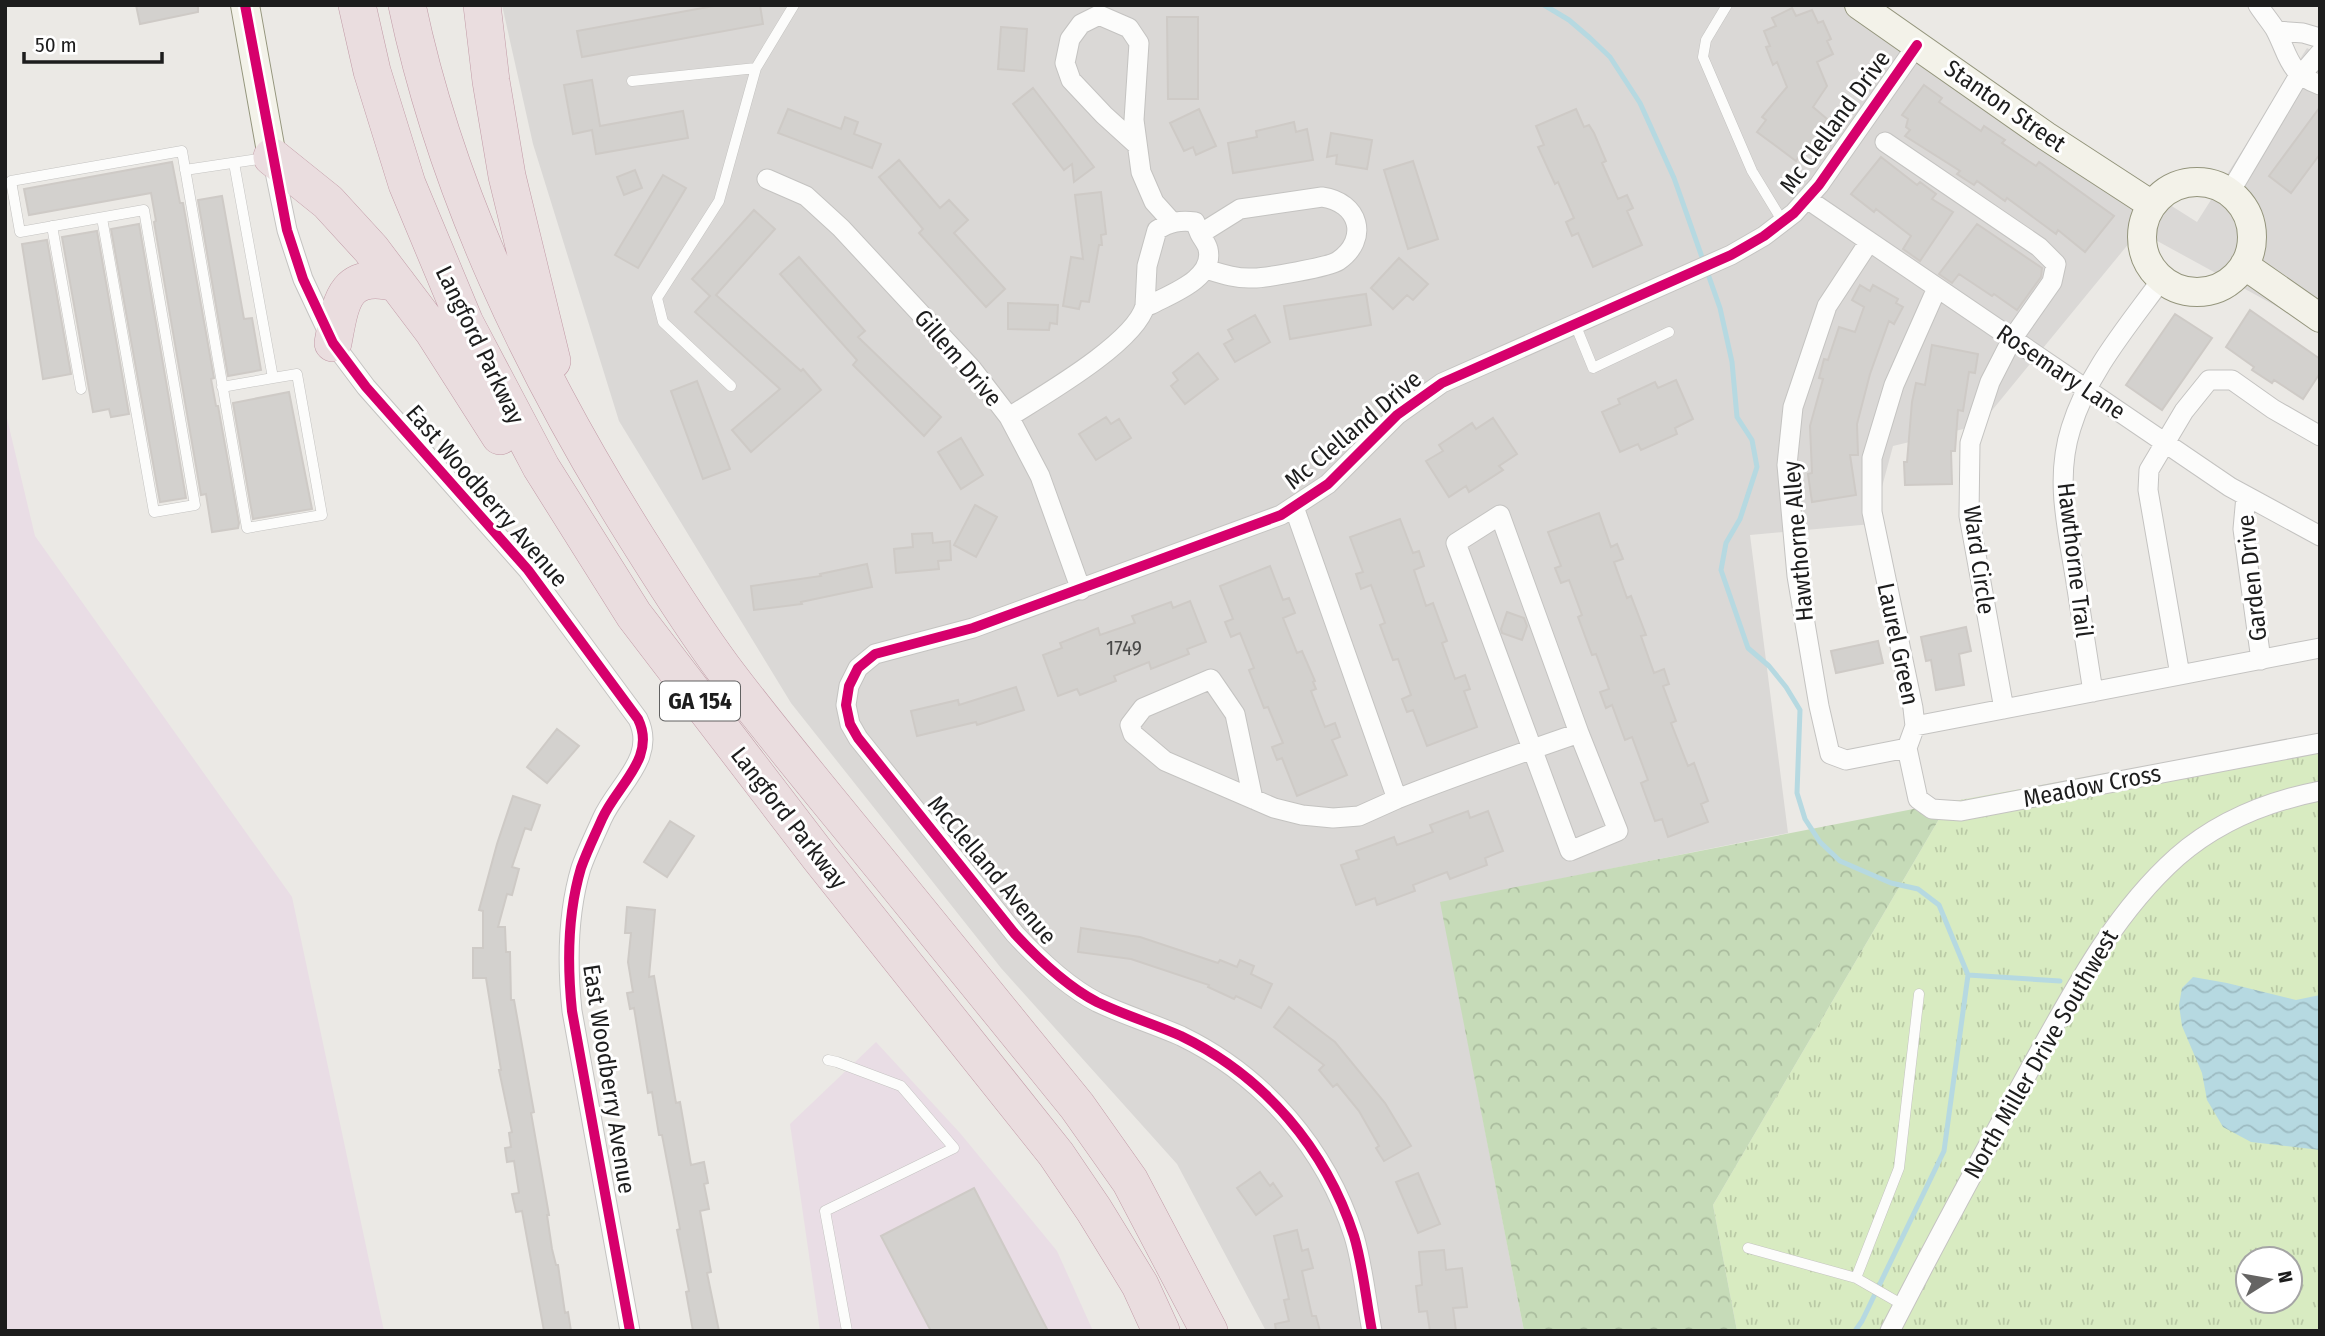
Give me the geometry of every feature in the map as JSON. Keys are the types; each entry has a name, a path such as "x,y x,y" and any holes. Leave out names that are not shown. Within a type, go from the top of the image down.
{"highway":[{"name":"Langford Parkway","path":"357,5 372,71 407,184 465,323 541,467 634,615 820,858 1056,1154 1094,1210 1139,1285 1161,1331"},
{"name":"Langford Parkway","path":"407,5 437,119 491,267 532,357 571,429 661,577 723,668 1077,1107 1130,1181 1209,1331"},
{"path":"482,5 507,176 571,429"},
{"path":"272,157 328,202 372,249 433,331 549,514 634,615"},
{"path":"333,343 342,305 349,289 359,282 373,279 397,283"}],"street":[{"name":"East Woodberry Avenue","path":"245,5 287,230 303,279 333,343 366,387 528,570 638,719 644,731 642,756 604,815 582,867 570,918 568,970 572,1011 630,1331"},
{"name":"Stanton Street","path":"1859,5 2046,136 2152,205"},
{"path":"2258,5 2276,31 2282,49 2300,76 2320,85"},
{"path":"1137,145 1104,116 1071,80 1065,63 1070,39 1082,24 1099,15 1129,28 1139,43 1134,120 1141,172 1154,202 1172,222"},
{"path":"2276,31 2302,33 2320,38"},
{"name":"Mc Clelland Drive","path":"897,786 858,738 850,724 846,705 849,686 858,668 874,654 973,628 1281,515 1328,484 1398,415 1442,383 1731,255 1764,236 1783,222 1819,185 1917,45"},
{"path":"2230,192 2300,76 2320,53"},
{"name":"Ward Circle","path":"1885,142 2039,247 2056,264 2052,282 2012,339 1990,382 1970,443 1969,516 2004,709"},
{"name":"Gillem Drive","path":"767,179 806,197 841,228 972,369 1009,417 1040,476 1081,590"},
{"path":"2197,181 2214,184 2230,192 2249,218 2252,234 2244,265 2227,282 2206,291 2182,290 2162,278 2151,266 2144,251 2142,236 2145,219 2152,205 2164,192 2180,184 2197,181"},
{"path":"1200,234 1240,209 1322,197 1335,199 1345,205 1357,225 1357,237 1352,249 1335,263 1255,278 1231,276 1206,269"},
{"name":"Rosemary Lane","path":"1807,199 2165,443 2246,496 2320,536"},
{"path":"1009,417 1104,355 1127,332 1145,306 1147,265 1157,230 1172,222 1195,222 1209,250 1206,269 1195,280 1145,306"},
{"name":"Hawthorne Alley","path":"1869,242 1827,306 1793,407 1787,465 1797,576 1830,754 1846,760 1907,748"},
{"path":"2244,265 2320,318"},
{"name":"Hawthorne Trail","path":"2093,692 2062,490 2068,439 2080,404 2103,360 2162,278"},
{"name":"Laurel Green","path":"1937,288 1894,385 1872,458 1872,512 1915,726 2320,648"},
{"path":"2180,675 2148,490 2149,470 2184,411 2209,380 2232,380 2273,409 2320,436"},
{"name":"Garden Drive","path":"2246,496 2243,529 2261,660"},
{"path":"1294,507 1397,799"},
{"path":"1500,514 1579,733 1618,831 1570,850 1456,543 1500,514"},
{"path":"1254,799 1235,714 1211,679 1143,708 1130,725 1133,734 1165,761 1274,808 1301,816 1334,818 1359,816 1441,781 1579,733"},
{"path":"1907,748 1915,726"},
{"name":"Meadow Cross","path":"1907,748 1918,799 1932,809 1961,811 2320,743"},
{"name":"McClelland Avenue","path":"897,786 1015,934 1042,963 1096,1001 1182,1037 1226,1061 1269,1096 1306,1138 1334,1186 1354,1238 1372,1331"},
{"name":"North Miller Drive Southwest","path":"1890,1331 1895,1301 1958,1198 2073,993 2121,918 2148,885 2179,855 2215,830 2253,810 2294,796 2320,791"}],"lane":[{"path":"731,386 663,322 657,298 719,201 756,68 794,5"},
{"path":"1727,5 1706,40 1703,57 1752,171 1783,222"},
{"path":"632,81 756,68"},
{"path":"102,218 154,512 195,505 144,211 52,226 20,232 11,181 181,151 185,170 222,387 247,528 322,515 297,374 222,387"},
{"path":"185,170 272,157"},
{"path":"234,163 273,378"},
{"path":"52,226 81,389"},
{"path":"1575,324 1592,368 1669,332"},
{"path":"1861,1281 1899,1168 1919,994"},
{"path":"828,1060 901,1086 954,1148 825,1211 847,1331"},
{"path":"1748,1248 1861,1281 1895,1301"}],"shaded area":[{"path":"502,5 1850,5 2197,222 2307,48 2320,55 2320,330 2139,231 1980,425 1893,446 1872,524 1750,535 1788,833 1441,903 1524,1331 1266,1331 1177,1164 1001,968 791,703 619,421 533,144"},
{"path":"5,410 35,536 292,897 384,1331 5,1331"},
{"path":"876,1042 960,1133 1057,1251 1093,1331 820,1331 790,1124"}],"green space":[{"path":"2320,734 2320,1331 1737,1331 1713,1205 1949,802"},
{"path":"1949,802 1713,1205 1737,1331 1524,1331 1440,902"}],"water":[{"path":"2193,977 2296,1000 2320,995 2320,1150 2251,1142 2223,1127 2207,1100 2202,1073 2182,1026 2179,1005 2182,988"}],"building":[{"path":"136,5 198,5 198,12 140,24"},
{"path":"719,5 760,5 763,24 582,57 577,31"},
{"path":"1792,8 1796,16 1812,10 1818,23 1823,21 1831,39 1827,41 1833,54 1817,62 1827,86 1813,107 1827,119 1808,150 1805,147 1796,161 1757,132 1766,120 1762,117 1787,87 1777,62 1773,65 1766,47 1770,46 1764,31 1776,26 1772,18"},
{"path":"1167,17 1198,17 1198,99 1168,99"},
{"path":"1001,27 1027,29 1024,71 998,69"},
{"path":"592,80 600,126 683,111 688,138 596,154 592,130 573,134 564,85"},
{"path":"1924,85 1942,98 1939,102 1981,131 1984,126 2005,140 2002,143 2036,166 2039,162 2114,216 2085,252 2058,230 2056,234 2007,198 2005,201 1977,181 1974,185 1957,174 1960,171 1905,136 1910,130 1906,127 1908,119 1902,115"},
{"path":"1033,88 1094,167 1074,182 1072,164 1064,170 1013,104"},
{"path":"2320,107 2320,154 2291,193 2269,176"},
{"path":"788,109 841,129 845,117 858,122 854,134 881,144 872,168 778,133"},
{"path":"1199,109 1216,146 1196,155 1193,147 1184,151 1170,123"},
{"path":"1576,109 1584,127 1589,125 1594,133 1606,161 1602,163 1618,199 1627,195 1633,208 1627,211 1642,245 1593,267 1578,233 1572,236 1566,222 1574,218 1538,147 1544,145 1536,126"},
{"path":"1294,122 1296,132 1307,129 1313,160 1233,173 1228,143 1257,137 1256,131"},
{"path":"1331,133 1372,140 1367,169 1336,164 1337,155 1327,157"},
{"path":"1881,157 1917,185 1920,182 1936,194 1932,199 1953,212 1920,261 1903,249 1911,236 1851,194"},
{"path":"899,160 940,208 949,200 968,220 954,233 1005,289 986,307 919,233 923,229 879,177"},
{"path":"1413,161 1438,239 1408,249 1384,170"},
{"path":"172,162 180,203 183,203 214,378 211,379 239,523 238,528 212,532 206,494 201,495 151,193 29,215 24,189"},
{"path":"635,170 642,188 624,195 617,177"},
{"path":"663,175 686,188 638,268 615,255"},
{"path":"1101,192 1106,234 1101,235 1102,245 1099,245 1089,302 1081,301 1079,309 1063,306 1071,257 1083,259 1075,195"},
{"path":"222,196 244,319 252,318 261,370 228,376 198,200"},
{"path":"754,210 775,229 716,295 801,371 803,369 821,390 751,452 732,430 780,389 695,312 710,296 692,279"},
{"path":"139,224 186,498 160,502 111,229"},
{"path":"1977,224 2042,268 2041,277 2017,310 1959,274 1952,283 1939,274"},
{"path":"97,231 129,414 111,417 109,409 93,412 62,237"},
{"path":"47,240 71,374 43,379 22,244"},
{"path":"799,257 865,331 858,337 941,417 924,436 853,365 857,360 780,274"},
{"path":"1399,258 1428,284 1413,300 1407,295 1393,309 1371,288"},
{"path":"1860,285 1870,291 1873,285 1898,299 1896,303 1903,307 1894,324 1889,321 1870,374 1857,424 1858,455 1850,455 1856,495 1812,502 1808,474 1812,473 1810,426 1823,379 1819,378 1824,359 1828,360 1839,327 1855,332 1864,307 1852,300"},
{"path":"1366,294 1371,325 1290,339 1284,306"},
{"path":"1008,303 1058,305 1057,324 1050,323 1049,330 1008,329"},
{"path":"2250,310 2320,359 2320,373 2303,399 2274,380 2272,383 2252,370 2254,367 2226,347"},
{"path":"2175,314 2212,338 2162,410 2126,385"},
{"path":"1255,315 1270,342 1235,362 1224,344 1233,339 1228,330"},
{"path":"1932,345 1978,354 1975,373 1969,372 1963,411 1958,410 1955,451 1951,451 1952,484 1905,485 1904,462 1907,462 1912,402 1916,383 1925,385"},
{"path":"1198,353 1218,379 1185,404 1171,386 1178,380 1173,373"},
{"path":"1676,380 1693,419 1675,428 1677,434 1641,450 1638,444 1620,452 1602,412 1620,404 1618,399 1655,382 1658,388"},
{"path":"697,381 730,469 703,479 671,391"},
{"path":"289,392 312,509 253,519 233,403"},
{"path":"1106,417 1111,424 1119,419 1131,438 1096,460 1079,434"},
{"path":"1493,418 1517,454 1499,466 1503,470 1469,492 1466,486 1449,497 1426,461 1443,451 1439,445 1472,423 1476,429"},
{"path":"961,438 983,475 961,489 938,452"},
{"path":"975,505 997,517 976,557 954,545"},
{"path":"1599,513 1611,547 1617,544 1623,559 1614,562 1627,598 1631,596 1646,635 1641,636 1654,673 1664,669 1669,684 1663,686 1676,721 1671,723 1688,766 1694,763 1708,801 1701,804 1708,822 1668,837 1662,819 1655,821 1641,783 1648,780 1632,737 1625,740 1612,705 1606,708 1600,692 1609,689 1596,654 1592,655 1578,617 1582,615 1569,580 1561,583 1555,568 1561,566 1548,532"},
{"path":"1400,519 1413,553 1419,551 1424,566 1414,570 1426,606 1433,603 1447,641 1442,643 1455,679 1465,675 1470,689 1464,691 1477,727 1427,746 1413,710 1407,712 1402,699 1411,695 1398,659 1393,660 1380,625 1385,623 1371,585 1361,589 1356,574 1363,572 1350,537"},
{"path":"932,533 933,543 950,541 951,560 938,561 939,569 896,573 894,549 913,547 912,534"},
{"path":"867,564 872,587 801,602 802,604 754,610 751,586 821,576 820,574"},
{"path":"1270,566 1283,600 1289,598 1295,613 1283,618 1297,653 1302,651 1315,681 1313,682 1316,689 1311,691 1325,727 1335,723 1340,737 1332,740 1347,775 1297,796 1282,758 1277,760 1272,747 1283,743 1268,707 1264,708 1249,670 1254,668 1240,633 1231,637 1225,622 1233,619 1220,586"},
{"path":"1190,601 1206,642 1187,649 1189,654 1151,669 1149,662 1114,676 1116,681 1080,695 1077,689 1058,696 1043,655 1062,648 1060,643 1098,628 1100,635 1135,623 1132,616 1171,602 1173,608"},
{"path":"1507,612 1524,618 1527,626 1522,640 1502,633"},
{"path":"1966,627 1971,651 1959,654 1964,685 1936,690 1931,660 1926,661 1921,637"},
{"path":"1878,641 1883,663 1836,673 1831,651"},
{"path":"1016,687 1024,710 977,725 976,722 917,736 911,711 958,700 959,705"},
{"path":"557,729 579,746 547,783 527,767"},
{"path":"513,796 540,805 531,830 525,828 512,867 519,869 512,895 507,894 498,927 505,927 506,952 510,952 511,1000 514,1000 534,1112 531,1113 549,1215 552,1249 558,1265 565,1313 568,1312 571,1331 544,1331 522,1211 516,1212 512,1194 519,1193 514,1161 507,1162 505,1148 511,1147 509,1133 512,1132 499,1070 486,978 473,978 473,948 483,948 483,911 479,910"},
{"path":"1468,811 1470,818 1488,811 1503,851 1485,858 1487,865 1450,879 1447,872 1413,885 1415,891 1377,905 1375,898 1356,905 1341,865 1359,859 1356,851 1394,837 1397,845 1433,832 1430,825"},
{"path":"670,821 694,836 667,877 644,862"},
{"path":"627,907 655,910 649,977 654,976 676,1103 680,1102 691,1165 704,1162 708,1183 704,1184 709,1209 700,1211 711,1272 707,1273 719,1331 693,1331 686,1292 689,1291 677,1230 680,1229 662,1135 659,1135 652,1092 648,1093 634,1008 630,1009 627,993 633,992 628,962 631,933 625,933"},
{"path":"1081,928 1140,937 1237,967 1240,960 1254,966 1251,974 1272,984 1261,1008 1236,996 1234,999 1208,987 1209,985 1131,959 1078,952"},
{"path":"1289,1007 1335,1042 1385,1103 1411,1146 1384,1161 1376,1148 1379,1146 1359,1111 1337,1084 1333,1087 1319,1070 1324,1065 1274,1027"},
{"path":"1260,1172 1270,1186 1273,1183 1282,1196 1256,1215 1237,1188"},
{"path":"1418,1173 1440,1224 1418,1233 1396,1182"},
{"path":"974,1188 1048,1331 931,1331 881,1236"},
{"path":"1297,1230 1302,1251 1308,1249 1313,1268 1302,1271 1312,1316 1316,1316 1320,1331 1276,1331 1275,1324 1289,1321 1284,1300 1289,1299 1274,1236"},
{"path":"1444,1250 1446,1270 1462,1268 1467,1307 1453,1308 1456,1331 1430,1331 1427,1311 1419,1312 1416,1286 1422,1285 1419,1252"}],"waterway":[{"path":"1544,5 1569,20 1610,57 1640,103 1674,178 1720,308 1732,362 1737,417 1752,440 1757,467 1740,519 1726,543 1721,570 1748,648 1769,666 1800,710 1797,793 1805,819 1820,842 1840,861 1891,883 1918,889 1939,905 1968,975 1944,1151 1855,1331"},
{"path":"1968,975 2060,981"}],"cycle path":[{"path":"245,5 287,230 303,279 333,343 366,387 528,570 638,719 643,733 639,759 602,819 581,868 573,903 569,957 572,1011 630,1331"},
{"path":"1372,1331 1357,1247 1342,1204 1309,1145 1288,1118 1239,1072 1211,1053 1181,1036 1097,1002 1053,972 1015,934 858,738 850,724 846,705 849,686 858,668 875,654 973,628 1281,515 1328,484 1397,415 1442,383 1731,255 1764,236 1794,213 1819,185 1917,45"}]}
